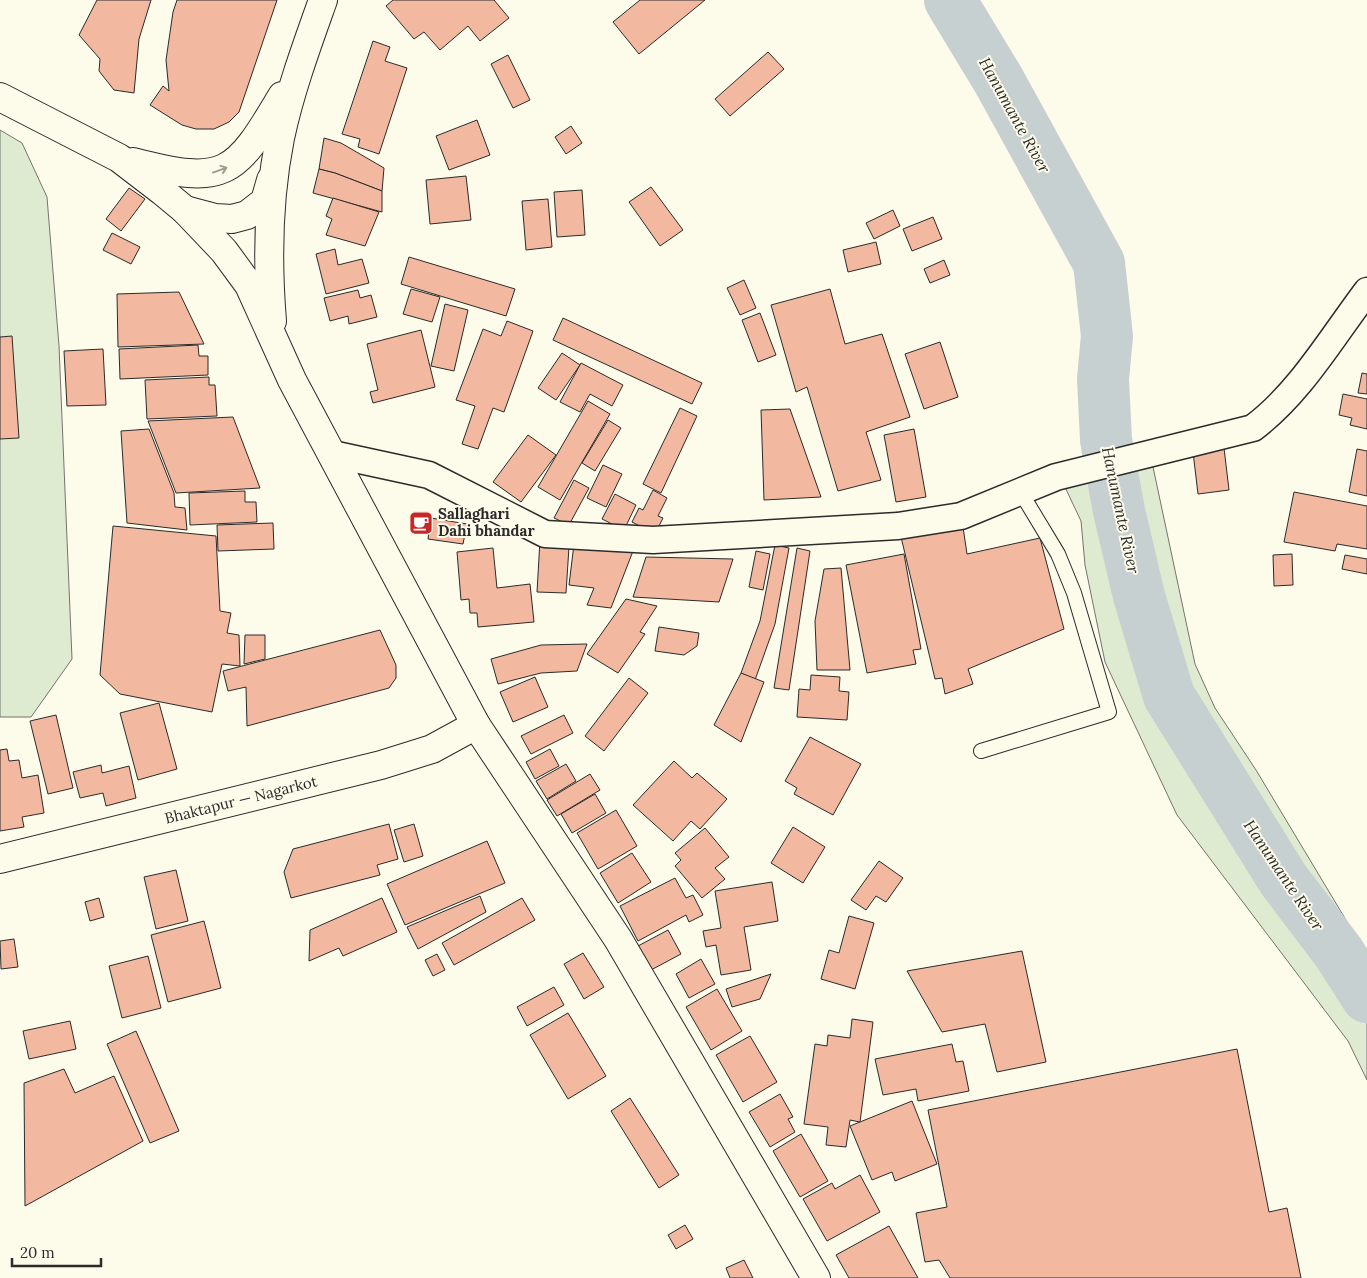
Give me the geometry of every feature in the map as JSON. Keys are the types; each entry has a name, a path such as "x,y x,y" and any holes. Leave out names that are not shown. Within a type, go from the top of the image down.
{"main road":[{"path":"185,210 215,218 232,219 247,215 265,201 280,136 300,65 323,0"},
{"path":"120,158 172,172 204,175 225,169 243,155 261,131 300,65"},
{"path":"0,97 120,158 185,210 224,251 248,285 273,335 292,380 476,725 618,939 816,1278"},
{"path":"273,335 268,257 275,164"},
{"name":"Bhaktapur — Nagarkot","path":"0,859 381,766 432,749 476,725"}],"street":[{"path":"332,454 429,475 545,534 653,540 898,526 961,516 1056,477 1163,452 1253,428 1271,414 1289,395 1367,291"}],"lane":[{"path":"981,751 1109,712 1074,593 1058,554 1020,491"}],"green space":[{"path":"0,130 22,143 47,197 59,346 72,659 31,717 0,717"},
{"path":"1153,467 1195,664 1215,708 1256,770 1367,955 1367,1080 1348,1041 1177,815 1105,662 1085,565 1081,521 1064,485"}],"building":[{"path":"97,0 151,0 139,39 134,93 114,90 99,71 100,59 79,35"},
{"path":"177,0 277,0 239,112 229,122 214,129 196,129 182,125 150,105 163,86 169,91 166,60 173,12"},
{"path":"393,0 494,0 509,18 480,41 468,26 440,50 424,32 414,39 386,6"},
{"path":"640,0 705,0 639,54 613,22"},
{"path":"373,41 390,47 385,61 407,68 379,154 358,147 360,139 342,134"},
{"path":"768,52 784,69 730,116 715,99"},
{"path":"508,55 530,100 513,108 491,64"},
{"path":"477,120 490,155 449,170 436,136"},
{"path":"571,126 582,143 566,154 555,137"},
{"path":"324,138 341,143 384,168 382,191 319,169"},
{"path":"319,169 382,191 382,212 313,193"},
{"path":"466,176 471,220 430,224 426,180"},
{"path":"651,187 683,230 660,246 629,202"},
{"path":"129,188 145,199 121,231 106,219"},
{"path":"582,190 585,235 557,237 554,192"},
{"path":"333,198 379,212 365,246 326,235 332,219 326,216"},
{"path":"548,199 552,247 526,250 522,201"},
{"path":"893,210 900,226 874,239 866,223"},
{"path":"933,217 942,239 912,251 903,229"},
{"path":"112,233 140,247 131,264 103,250"},
{"path":"876,242 881,264 848,272 843,250"},
{"path":"335,249 338,265 362,259 369,283 326,294 316,254"},
{"path":"409,257 515,289 506,316 401,284"},
{"path":"944,260 950,275 930,283 924,269"},
{"path":"744,280 756,308 740,315 727,288"},
{"path":"411,289 440,297 432,322 403,314"},
{"path":"830,289 845,344 882,334 910,417 866,432 881,480 838,491 807,387 796,392 771,305"},
{"path":"358,290 360,298 371,295 377,317 349,324 348,316 330,321 324,298"},
{"path":"179,292 204,344 118,347 117,294"},
{"path":"445,304 468,310 454,371 431,366"},
{"path":"760,313 776,355 758,362 742,320"},
{"path":"563,318 702,383 692,404 553,340"},
{"path":"507,321 533,331 504,412 493,408 478,449 462,444 475,406 456,400 483,329 501,336"},
{"path":"421,330 435,387 373,403 370,392 378,390 367,344"},
{"path":"12,336 19,438 0,439 0,337"},
{"path":"940,342 958,397 924,409 905,354"},
{"path":"198,345 199,356 208,356 208,375 120,379 119,349"},
{"path":"103,349 106,405 67,406 64,351"},
{"path":"562,353 580,365 556,400 538,388"},
{"path":"581,363 623,385 612,406 590,394 580,412 560,402"},
{"path":"1362,373 1367,374 1367,394 1358,393"},
{"path":"209,377 209,385 215,385 217,416 147,419 145,380"},
{"path":"1343,394 1367,399 1367,429 1350,425 1352,418 1339,415"},
{"path":"588,401 610,414 560,500 538,487"},
{"path":"680,408 697,416 661,493 643,484"},
{"path":"790,409 821,497 764,500 761,410"},
{"path":"233,417 260,488 176,493 148,421"},
{"path":"608,420 621,428 595,471 582,463"},
{"path":"149,429 174,493 175,507 185,508 187,530 127,523 121,431"},
{"path":"914,429 926,497 896,502 884,435"},
{"path":"528,435 556,455 521,502 493,482"},
{"path":"1224,448 1229,490 1198,494 1193,452"},
{"path":"1357,449 1367,451 1367,496 1349,492"},
{"path":"603,465 622,474 606,507 587,498"},
{"path":"574,480 589,488 569,525 554,518"},
{"path":"653,490 667,498 658,516 663,518 655,534 632,522 639,508 643,510"},
{"path":"245,491 245,502 256,502 257,522 190,525 189,493"},
{"path":"1294,492 1367,506 1367,549 1337,544 1335,551 1284,542"},
{"path":"615,494 636,505 624,530 602,519"},
{"path":"431,518 467,524 463,544 428,539"},
{"path":"273,523 274,549 218,551 217,525"},
{"path":"113,526 216,536 220,611 231,613 227,633 239,635 240,666 222,664 212,712 120,694 100,675"},
{"path":"963,527 967,554 1040,538 1064,629 968,669 973,684 945,694 942,678 935,679 901,537"},
{"path":"540,540 569,547 566,593 537,592"},
{"path":"574,544 633,551 611,608 587,605 594,588 569,585"},
{"path":"775,545 789,548 775,624 755,680 741,673 760,621"},
{"path":"493,548 497,588 530,584 534,622 478,627 477,613 470,613 469,599 461,600 457,552"},
{"path":"797,548 810,551 789,690 774,688"},
{"path":"756,551 770,554 763,590 749,587"},
{"path":"904,554 921,649 913,650 916,664 867,673 846,565"},
{"path":"1292,554 1293,585 1274,586 1273,555"},
{"path":"1345,555 1367,559 1367,574 1342,569"},
{"path":"646,557 733,559 719,602 633,597"},
{"path":"841,568 850,670 817,670 815,621 824,569"},
{"path":"626,599 657,606 640,632 645,634 618,673 587,654"},
{"path":"659,627 699,633 697,646 684,655 655,651"},
{"path":"380,630 396,665 396,678 389,688 247,726 246,687 228,691 223,671"},
{"path":"245,635 265,635 265,659 244,664"},
{"path":"587,644 577,671 541,673 498,684 491,659 541,645"},
{"path":"741,673 764,682 741,742 714,725"},
{"path":"811,675 840,677 839,691 849,692 847,720 797,717 799,689 810,690"},
{"path":"535,677 548,707 513,722 500,692"},
{"path":"629,678 648,693 604,751 585,736"},
{"path":"159,703 177,769 138,780 120,713"},
{"path":"56,715 73,788 48,794 30,721"},
{"path":"564,715 573,733 531,754 521,736"},
{"path":"810,737 861,764 833,815 794,794 797,788 785,781"},
{"path":"7,749 9,761 19,760 22,778 38,775 44,813 22,817 24,827 0,831 0,750"},
{"path":"550,749 559,766 535,779 526,762"},
{"path":"674,761 692,778 697,773 727,799 700,829 691,821 673,841 633,805"},
{"path":"566,764 576,781 547,799 536,781"},
{"path":"101,765 102,773 129,766 136,798 106,806 103,793 80,798 73,772"},
{"path":"590,774 600,790 557,816 547,800"},
{"path":"595,794 606,813 572,833 561,814"},
{"path":"616,810 637,846 598,869 577,833"},
{"path":"389,824 398,859 377,865 380,875 291,898 284,872 293,849"},
{"path":"414,824 423,856 404,862 394,830"},
{"path":"793,827 825,847 803,883 771,863"},
{"path":"705,828 729,857 715,868 725,879 702,898 675,866 681,860 675,853"},
{"path":"487,841 505,883 405,925 387,884"},
{"path":"632,853 651,882 618,903 600,873"},
{"path":"879,861 903,878 886,902 876,896 866,910 851,900"},
{"path":"176,870 188,921 156,929 144,877"},
{"path":"675,878 686,898 693,895 703,915 689,922 686,915 638,941 620,906"},
{"path":"772,882 778,921 744,927 751,970 721,975 716,945 706,947 703,931 721,928 715,891"},
{"path":"480,896 486,912 418,949 407,927"},
{"path":"99,898 104,917 90,921 85,902"},
{"path":"382,898 397,932 343,956 339,948 309,961 310,930"},
{"path":"522,898 535,920 454,965 442,943"},
{"path":"849,916 874,923 855,989 821,979 829,950 839,953"},
{"path":"204,921 221,988 168,1002 151,935"},
{"path":"668,930 681,954 651,970 638,946"},
{"path":"14,939 18,967 1,969 0,941"},
{"path":"1022,951 1046,1062 997,1072 985,1024 942,1032 907,971"},
{"path":"583,953 604,987 584,999 564,964"},
{"path":"437,954 445,970 433,976 425,960"},
{"path":"148,956 161,1008 122,1018 109,966"},
{"path":"701,959 715,984 689,998 676,974"},
{"path":"771,974 760,999 732,1007 726,989"},
{"path":"554,987 564,1005 527,1026 517,1007"},
{"path":"717,989 742,1031 711,1050 686,1007"},
{"path":"568,1013 606,1076 568,1099 530,1035"},
{"path":"852,1019 873,1022 860,1122 850,1120 846,1147 826,1145 828,1127 804,1124 815,1044 827,1046 828,1035 850,1038"},
{"path":"70,1021 76,1049 29,1059 23,1031"},
{"path":"136,1031 179,1131 150,1143 107,1044"},
{"path":"750,1036 777,1082 743,1102 716,1055"},
{"path":"952,1044 956,1062 963,1061 969,1091 918,1101 916,1089 883,1095 875,1059"},
{"path":"1237,1049 1269,1212 1287,1208 1301,1278 950,1278 939,1260 925,1262 916,1213 947,1207 928,1110"},
{"path":"64,1069 75,1093 114,1076 143,1141 25,1206 24,1083"},
{"path":"780,1094 793,1117 788,1119 795,1132 770,1147 749,1112"},
{"path":"630,1098 679,1175 659,1188 611,1111"},
{"path":"912,1101 937,1164 895,1181 892,1172 872,1180 850,1126"},
{"path":"801,1134 828,1181 800,1197 773,1151"},
{"path":"860,1175 880,1212 827,1241 803,1199 832,1183 835,1189"},
{"path":"685,1225 693,1239 676,1249 668,1235"},
{"path":"889,1226 918,1278 849,1278 836,1255"},
{"path":"744,1260 753,1278 730,1278 726,1268"}],"waterway":[{"name":"Hanumante River","path":"950,0 999,81 1099,263 1107,336 1103,379 1106,440 1119,511 1139,596 1169,696 1283,879 1339,953 1367,997"}],"place":[{"name":"Sallaghari Dahi bhandar","path":"421,523"}]}
